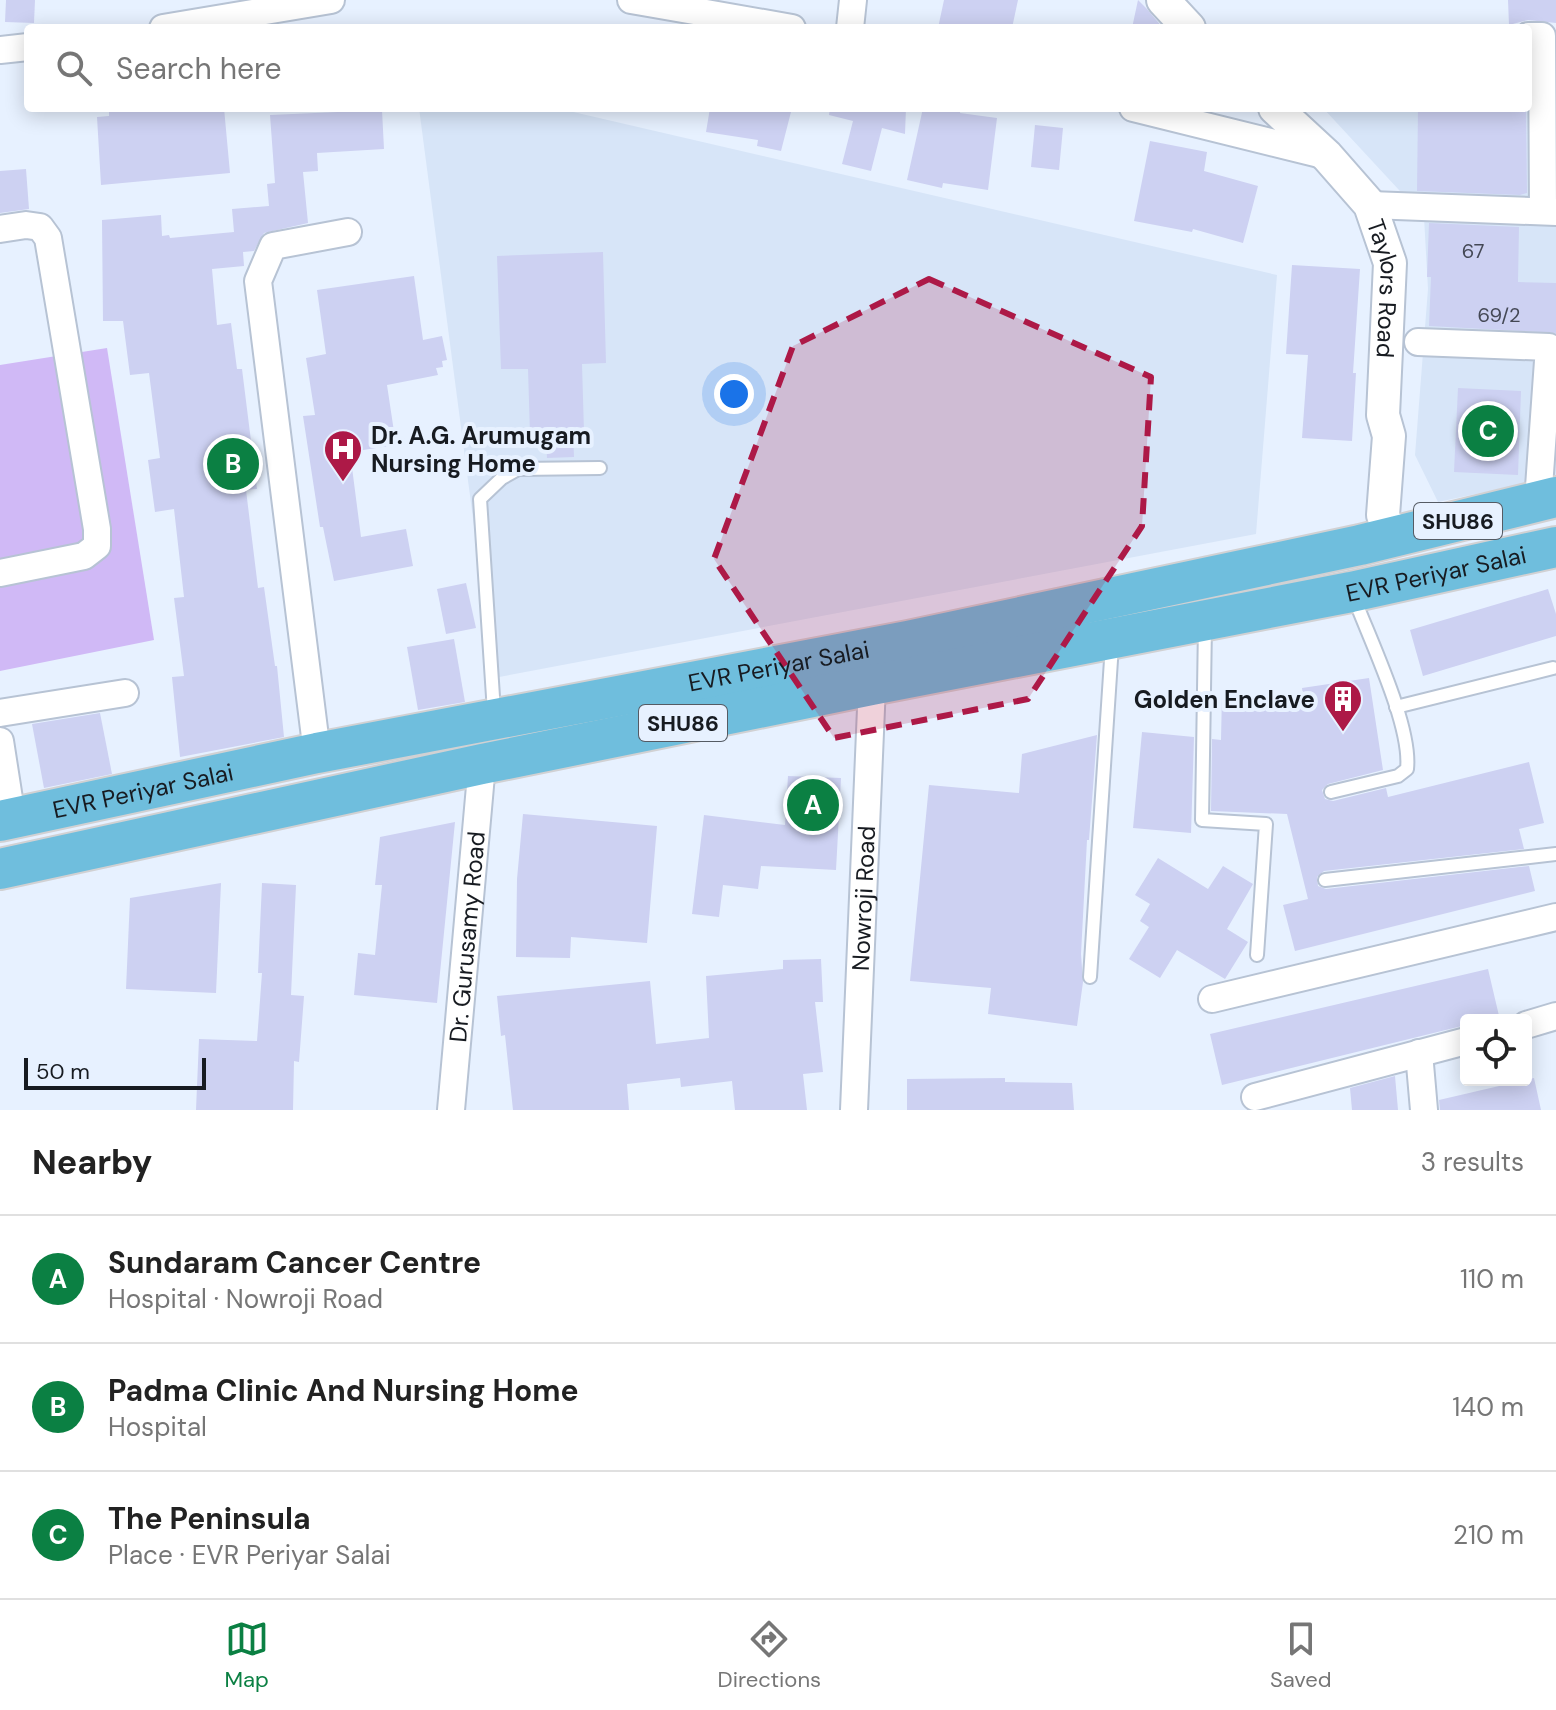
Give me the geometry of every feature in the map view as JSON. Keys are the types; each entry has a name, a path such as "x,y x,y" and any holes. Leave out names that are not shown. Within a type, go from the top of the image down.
{"main road":[{"name":"EVR Periyar Salai","path":"6,820 317,753 908,641 1360,545 1547,499"},
{"name":"EVR Periyar Salai","path":"0,869 482,764 1205,622 1556,547"}],"street":[{"path":"187,24 331,0"},
{"path":"631,0 769,24"},
{"path":"850,24 853,0"},
{"path":"1163,0 1185,24"},
{"path":"1370,205 1549,211 1542,36 1532,36"},
{"path":"0,50 24,47"},
{"path":"1149,112 1327,156"},
{"name":"Taylors Road","path":"1279,112 1327,156 1370,205 1390,263 1383,415 1389,436 1383,515 1386,524 1402,535"},
{"path":"0,229 26,225 40,227 48,238 97,529 97,546 84,556 0,573"},
{"path":"317,753 258,281 273,246 348,232"},
{"path":"1418,342 1549,347 1547,499"},
{"name":"Taylors Road","path":"1360,590 1360,545 1374,434 1383,415"},
{"name":"Nowroji Road","path":"854,1110 872,685"},
{"path":"0,713 125,693"},
{"path":"0,741 6,820"},
{"name":"Dr. Gurusamy Road","path":"451,1110 482,764"},
{"path":"1212,999 1556,917"},
{"path":"1532,1023 1556,1016"},
{"path":"1255,1097 1460,1043"},
{"path":"1419,1053 1424,1110"}],"lane":[{"path":"495,719 480,499 502,478 518,469 600,468"},
{"path":"1331,792 1398,776 1407,769 1408,744 1360,590"},
{"path":"1205,622 1202,820 1266,824 1257,955"},
{"path":"1090,977 1112,638"},
{"path":"1396,707 1553,668"},
{"path":"1325,880 1556,854"}],"highlighted area":[{"path":"929,279 1151,377 1142,526 1028,699 834,738 714,559 793,346"}],"shaded area":[{"path":"1556,36 1556,477 1438,502 1415,455 1428,289 1424,217 1327,112 1532,112 1532,37"},
{"path":"420,112 573,112 1277,275 1256,534 494,678"},
{"path":"107,348 154,640 0,671 0,365"}],"building":[{"path":"6,0 35,0 34,23 5,22"},
{"path":"944,0 1018,0 1013,24 939,24"},
{"path":"1138,0 1160,24 1133,24"},
{"path":"1508,0 1556,0 1556,23 1528,20 1509,24"},
{"path":"109,112 224,112 230,173 101,185 97,117 109,116"},
{"path":"382,112 384,149 317,153 318,171 303,172 308,223 264,233 254,251 243,252 244,266 212,269 217,325 231,323 237,369 242,369 257,489 246,490 258,588 264,587 277,666 284,737 180,757 172,677 184,676 174,598 184,597 174,509 155,512 148,460 160,458 149,373 130,375 123,321 103,321 102,220 161,215 162,236 169,235 170,238 234,232 232,209 269,206 267,184 275,183 270,115"},
{"path":"709,112 791,112 781,151 757,146 758,140 706,132"},
{"path":"829,112 906,112 905,134 882,128 871,171 842,164 853,121 829,115"},
{"path":"922,112 960,112 997,118 988,190 943,183 942,188 907,180"},
{"path":"1418,112 1526,112 1527,193 1417,191"},
{"path":"1035,125 1063,128 1059,170 1031,167"},
{"path":"1150,141 1207,152 1204,171 1258,186 1243,243 1193,229 1192,232 1134,221"},
{"path":"26,169 29,209 0,213 0,171"},
{"path":"1429,223 1519,227 1518,282 1556,283 1556,333 1429,326"},
{"path":"603,252 606,363 582,364 584,432 573,433 574,457 547,458 546,434 530,434 528,369 501,369 497,256"},
{"path":"1292,265 1360,269 1352,441 1302,438 1308,355 1286,354"},
{"path":"414,276 423,340 442,336 447,360 442,361 443,367 436,368 438,375 387,385 396,445 350,452 361,537 406,529 413,566 334,581 323,527 320,527 303,416 315,415 306,358 326,354 317,290"},
{"path":"1458,388 1521,391 1518,475 1454,472"},
{"path":"466,583 476,628 446,634 437,589"},
{"path":"1548,589 1556,614 1556,636 1423,676 1410,630"},
{"path":"454,639 465,702 418,710 407,647"},
{"path":"1369,678 1383,770 1328,784 1322,790 1325,799 1333,801 1386,788 1388,797 1529,762 1544,823 1519,829 1524,849 1324,871 1317,877 1318,886 1326,889 1529,866 1535,891 1295,951 1283,905 1308,899 1287,814 1211,811 1212,739 1221,740 1222,693 1303,696 1302,688"},
{"path":"100,713 112,774 44,788 32,724"},
{"path":"1142,732 1194,737 1191,833 1133,828"},
{"path":"1097,735 1087,840 1081,954 1083,982 1077,1026 988,1014 991,988 910,981 929,785 1019,793 1022,754"},
{"path":"788,776 841,778 836,870 761,866 758,889 723,885 719,917 692,914 704,815 785,825"},
{"path":"523,814 657,826 647,943 571,937 570,958 516,957 517,879"},
{"path":"455,822 437,1003 354,995 358,953 375,955 382,885 375,885 380,837"},
{"path":"1158,858 1208,889 1223,866 1253,884 1227,929 1248,942 1225,979 1177,950 1160,978 1129,959 1149,927 1140,921 1150,904 1135,895"},
{"path":"221,883 216,993 126,989 130,898"},
{"path":"262,883 296,885 291,995 304,996 299,1062 294,1061 293,1110 196,1110 199,1039 257,1041 262,973 258,973"},
{"path":"821,959 823,1002 815,1002 823,1072 803,1074 807,1110 735,1110 732,1081 681,1087 680,1078 627,1084 629,1110 513,1110 505,1035 501,1036 497,996 650,981 656,1044 709,1038 706,976 783,969 783,960"},
{"path":"1488,969 1499,1014 1460,1014 1460,1026 1222,1085 1210,1034"},
{"path":"1395,1076 1398,1110 1352,1110 1350,1088"},
{"path":"1005,1078 1005,1082 1072,1083 1074,1110 907,1110 907,1079"},
{"path":"1532,1078 1541,1110 1440,1110 1439,1100 1499,1086 1532,1086"}],"place":[{"name":"The Peninsula","path":"1488,431"},
{"name":"Padma Clinic And Nursing Home","path":"233,464"},
{"name":"Dr. A.G. Arumugam Nursing Home","path":"343,483"},
{"name":"Golden Enclave","path":"1343,733"},
{"name":"Sundaram Cancer Centre","path":"813,805"}]}
